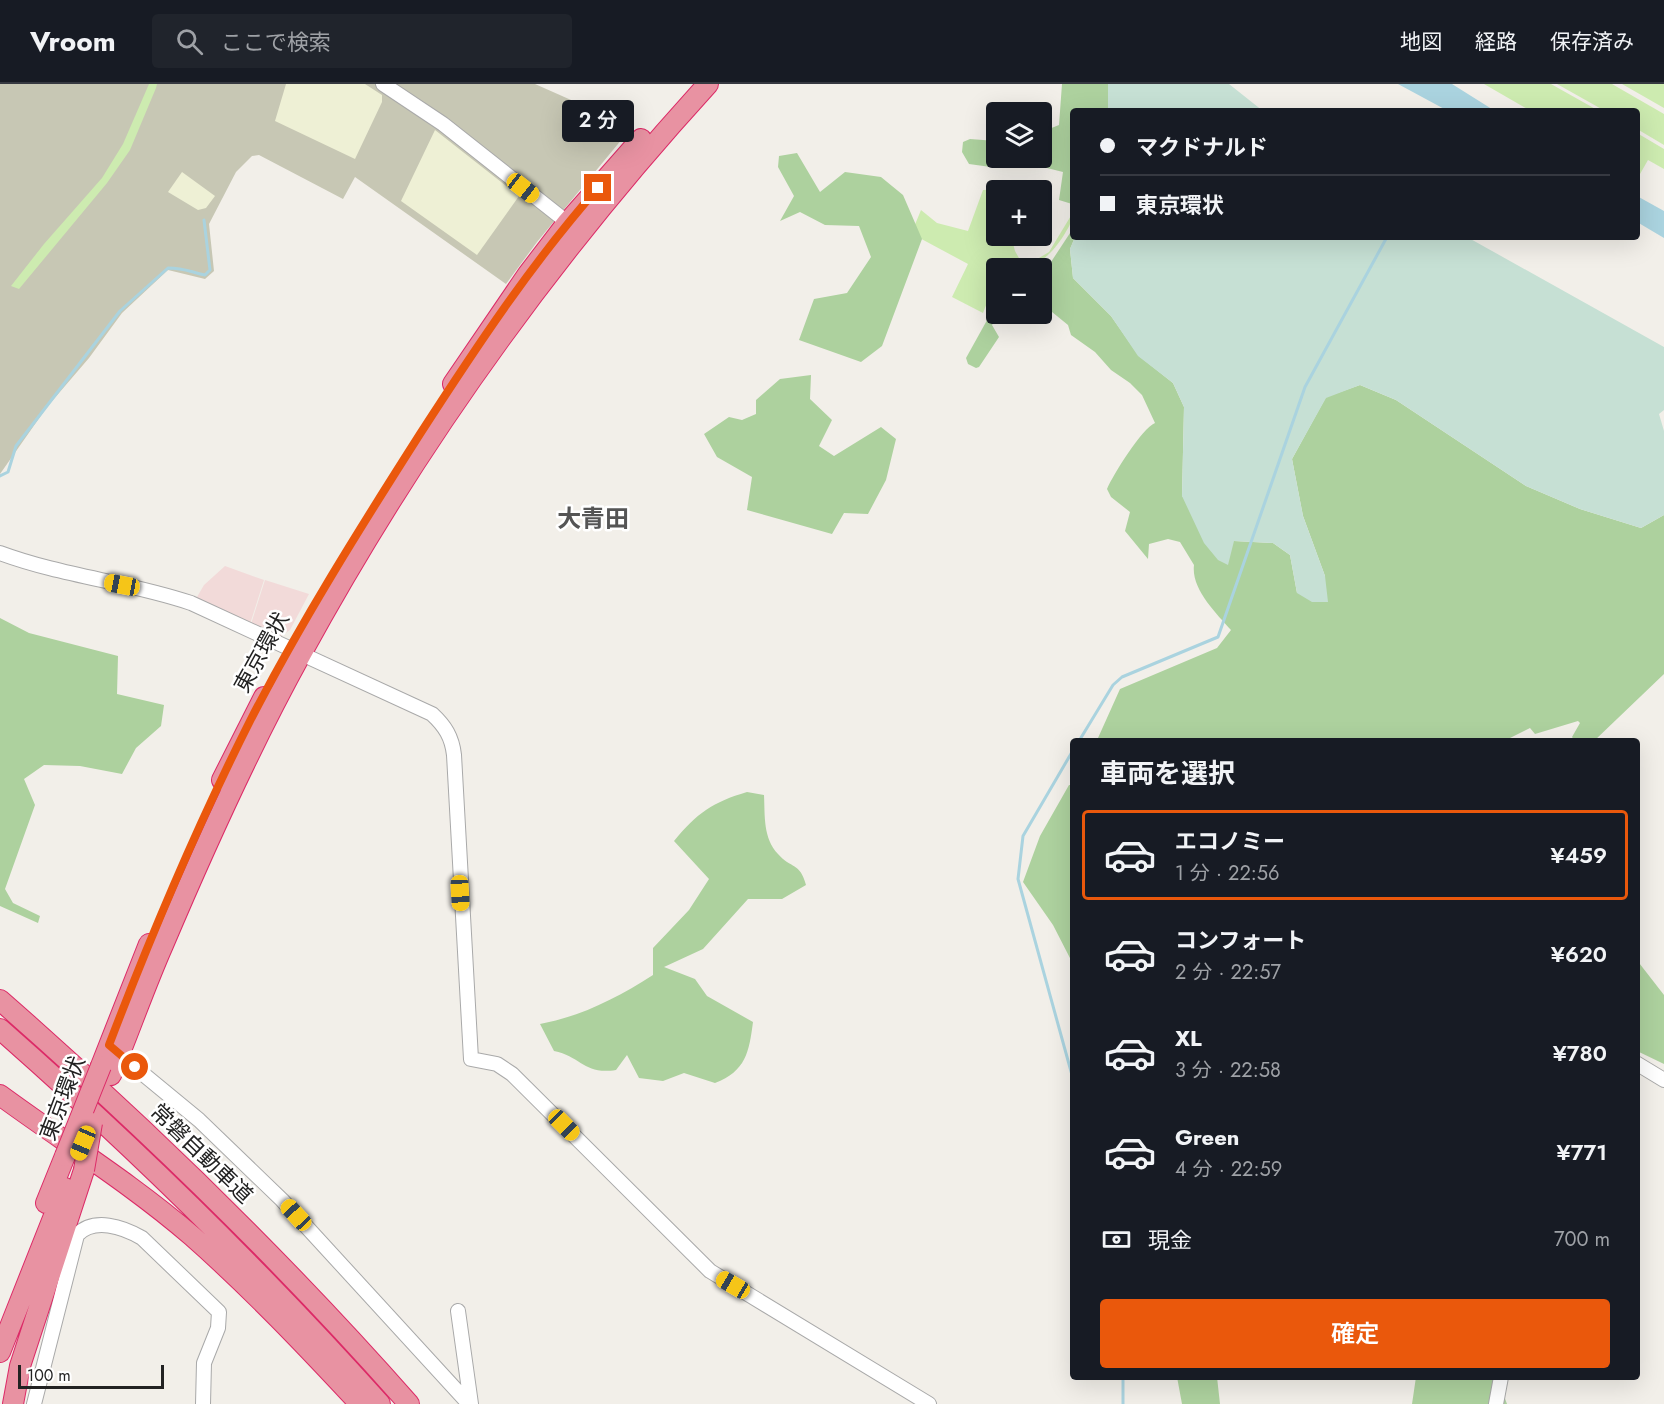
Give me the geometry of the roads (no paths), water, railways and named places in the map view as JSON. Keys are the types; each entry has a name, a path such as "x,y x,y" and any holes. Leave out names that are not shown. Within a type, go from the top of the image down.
{"highway":[{"name":"東京環状","path":"0,1352 74,1163 149,944 206,814 251,720 398,490 574,228 692,84"},
{"name":"東京環状","path":"574,228 634,168 708,84"},
{"path":"0,992 56,1049"},
{"name":"常磐自動車道","path":"0,1000 56,1049 226,1209 299,1283 409,1404"},
{"name":"常磐自動車道","path":"0,1029 127,1143 210,1224 380,1404"},
{"name":"東京環状","path":"0,1317 92,1123 106,1070"},
{"path":"0,1095 139,1193 191,1235 236,1277 360,1404"},
{"path":"13,1404 20,1366 74,1163"}],"street":[{"path":"383,84 443,124 574,228"},
{"path":"0,553 53,570 178,598 432,714 448,733 454,754 471,1059 498,1064 512,1074 710,1271 928,1404"},
{"path":"114,1050 200,1120 282,1200 470,1404"},
{"path":"1640,1065 1664,1080"},
{"path":"34,1404 77,1236 85,1227 94,1226 128,1230 142,1238 219,1312 218,1328 204,1363 203,1404"},
{"path":"458,1311 470,1404"},
{"path":"444,1377 459,1372 466,1365"},
{"path":"1496,1404 1500,1380"}],"water":[{"path":"1398,84 1452,84 1490,108 1442,108"},
{"path":"1640,198 1664,211 1664,238 1640,224"}],"waterway":[{"path":"0,476 8,472 16,446 120,311 168,268 183,269 205,275 210,270 204,220"},
{"path":"1081,738 1113,685 1122,677 1218,637 1305,387 1385,240"},
{"path":"1070,755 1023,836 1018,879 1070,1068"},
{"path":"1123,1380 1123,1404"}],"district":[{"name":"大青田","path":"593,518"}]}
